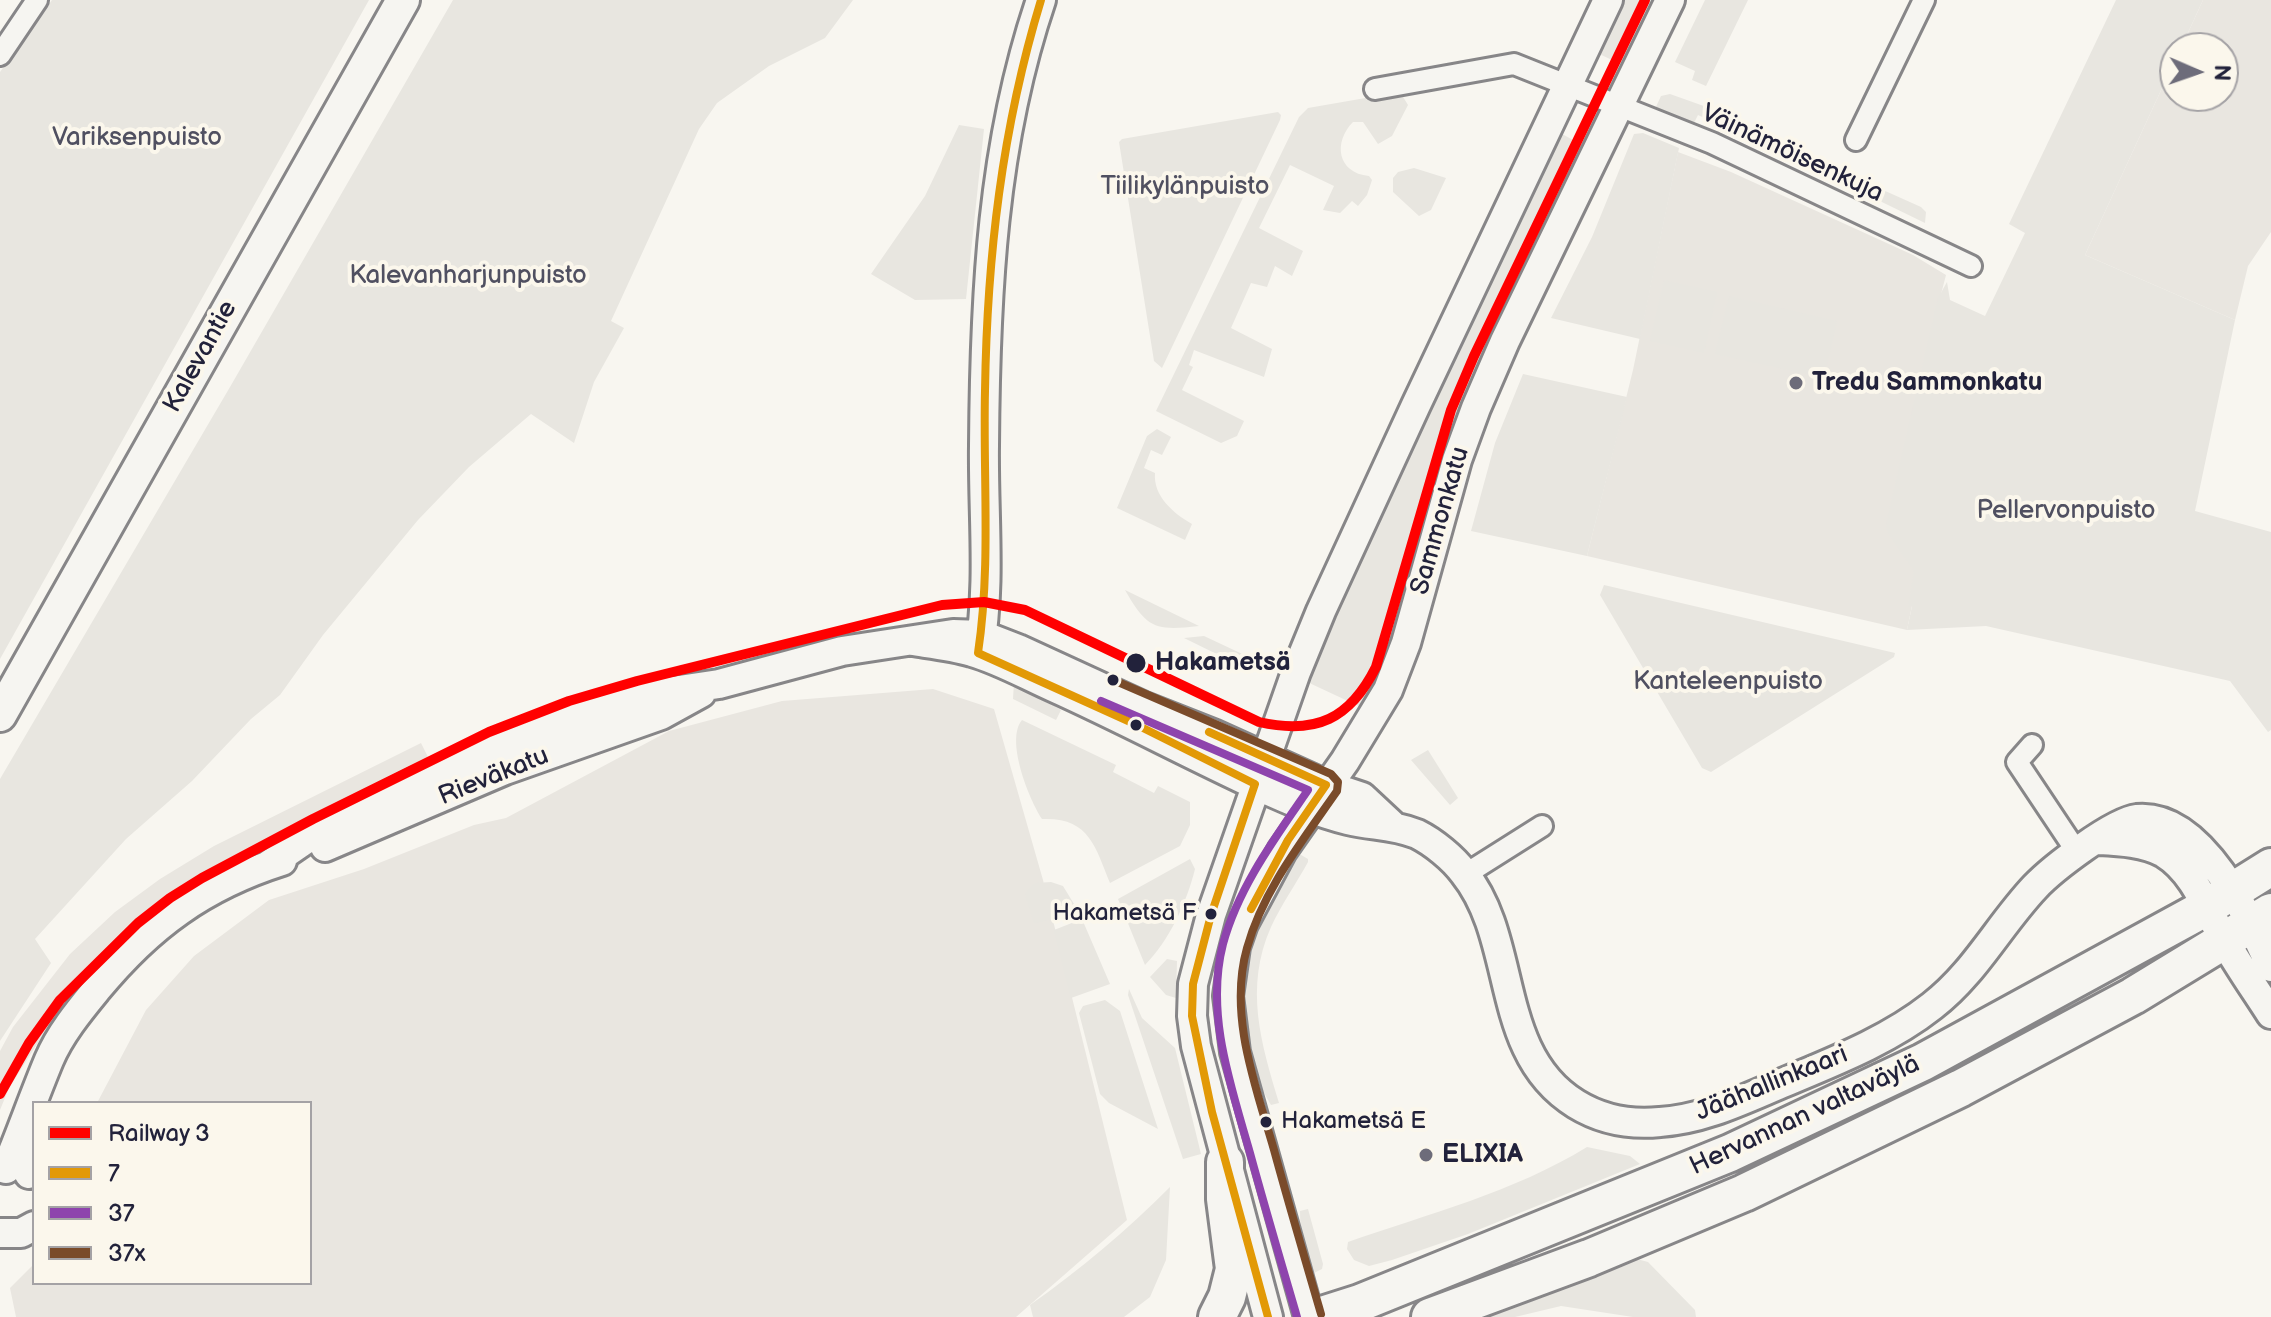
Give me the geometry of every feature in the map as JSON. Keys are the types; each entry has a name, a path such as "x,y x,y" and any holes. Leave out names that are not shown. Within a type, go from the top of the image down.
{"highway":[{"name":"Hervannan valtaväylä","path":"1316,1317 1360,1303 1730,1153 1923,1062 2220,899 2271,867"},
{"name":"Hervannan valtaväylä","path":"1430,1317 1589,1258 1744,1193 1974,1081 2133,996 2249,926"},
{"path":"1217,1317 1227,1297 1234,1269 1225,1199 1225,1162"}],"main road":[{"name":"Kalevantie","path":"0,715 403,0"},
{"path":"980,644 987,574 984,349 992,230 1015,90 1041,0"},
{"path":"1268,1317 1196,1046 1192,1016 1193,984 1211,915 1255,784 1321,611 1578,91 1608,0"},
{"name":"Sammonkatu","path":"1309,1317 1235,1052 1228,996 1235,947 1243,924 1282,851 1345,761 1388,690 1406,643 1457,460 1476,408 1505,341 1670,0"},
{"name":"Rieväkatu","path":"39,1094 49,1060 79,1011 117,964 155,927 196,900 267,866 321,849 505,770 661,715 719,684 842,651 912,641 980,644 1265,757 1318,796"},
{"name":"Rieväkatu","path":"980,644 1255,784 1318,796"},
{"name":"Jäähallinkaari","path":"1318,796 1362,797 1392,825 1422,837 1466,874 1488,922 1521,1036 1534,1064 1561,1094 1593,1114 1627,1123 1661,1122 1716,1111 1791,1080 1903,1027 1934,1005 1966,975 2036,886 2117,825 2136,819 2170,826 2211,862 2220,899 2249,926"},
{"path":"2249,926 2271,967"},
{"path":"2249,926 2271,1014"},
{"name":"Rieväkatu","path":"17,1173 32,1119"},
{"name":"Rieväkatu","path":"17,1173 32,1139"}],"street":[{"path":"0,55 37,0"},
{"path":"1856,140 1924,0"},
{"name":"Väinämöisenkuja","path":"1375,89 1514,64 1712,143 1971,266"},
{"path":"2032,745 2017,762 2087,846"},
{"path":"1466,874 1542,826"}],"shaded area":[{"path":"2203,0 2271,0 2271,232 2248,266 2235,320 2085,255 2159,95 2159,112 2239,112 2239,32 2188,32"},
{"name":"Tredu Sammonkatu","path":"1678,152 1731,172 1913,255 1946,275 1940,298 1919,572 1907,630 1587,556 1633,370"},
{"path":"933,689 994,709 1043,880 1127,1220 1016,1317 16,1317 10,1288 32,1266 32,1285 312,1285 312,1101 98,1101 146,1010 194,956 269,900 364,869 474,825 506,818 669,731 782,701"},
{"path":"421,743 433,767 239,865 88,986 55,1016 9,1088 0,1110 0,1051 13,1027 70,954 115,912 160,879 214,846"}],"green space":[{"name":"Variksenpuisto","path":"52,0 369,0 0,659 0,72"},
{"name":"Kalevanharjunpuisto","path":"453,0 853,0 825,38 769,66 717,103 699,129 611,321 624,328 594,382 574,443 531,414 469,467 418,520 323,635 280,695 251,719 192,781 126,839 35,939 51,963 0,1041 0,779"},
{"path":"1621,0 1662,0 1627,67 1595,52"},
{"path":"1705,0 1748,0 1706,86 1692,80 1695,71 1675,62"},
{"name":"Pellervonpuisto","path":"2116,0 2203,0 2188,32 2159,32 2159,95 2085,255 2235,320 2195,511 2271,532 2271,730 2268,732 2230,681 1986,626 1907,630 1914,571 1887,531 1886,524 1938,298 1947,282 1950,300 1985,316 2025,233 2009,224"},
{"path":"1400,92 1408,105 1392,136 1378,144 1363,122 1353,122 1343,138 1341,147 1345,163 1350,169 1372,180 1367,195 1358,206 1352,201 1340,213 1323,210 1334,186 1290,165 1259,228 1303,251 1292,276 1275,266 1267,287 1251,283 1231,328 1272,349 1264,377 1194,350 1189,365 1193,367 1182,390 1244,421 1237,436 1221,443 1156,411 1299,117 1308,108"},
{"path":"1670,94 1715,110 1792,147 1787,157 1698,115 1694,123 1655,109 1661,96"},
{"name":"Tiilikylänpuisto","path":"1278,112 1280,120 1162,368 1154,361 1119,142"},
{"path":"959,125 984,129 966,299 915,300 871,274 925,196"},
{"path":"1555,130 1591,150 1397,647 1365,709 1305,681 1325,625"},
{"path":"1643,133 1679,148 1640,339 1551,318 1592,237 1634,134"},
{"path":"1414,168 1446,178 1431,210 1419,216 1393,192 1393,178 1398,172"},
{"path":"1854,177 1921,207 1926,212 1925,223 1849,186"},
{"path":"1664,280 1717,292 1704,353 1650,341"},
{"path":"1729,296 1837,321 1824,378 1715,354"},
{"path":"1523,374 1627,397 1587,556 1471,531 1495,443"},
{"path":"1157,429 1171,437 1162,455 1151,450 1144,468 1155,473 1157,489 1166,503 1192,524 1185,540 1117,508 1147,436"},
{"name":"Kanteleenpuisto","path":"1604,585 1895,653 1894,657 1711,772 1702,768 1600,595"},
{"path":"1125,590 1199,626 1172,628 1154,624 1140,613"},
{"path":"1204,636 1253,659 1243,667 1184,638"},
{"path":"1014,682 1061,710 1056,720 1013,699"},
{"path":"1022,720 1116,765 1113,772 1154,793 1158,786 1190,802 1190,825 1180,846 1110,883 1088,836 1070,823 1042,819 1037,810 1017,755 1017,729"},
{"path":"1428,750 1458,798 1450,805 1411,760"},
{"path":"1296,852 1308,862 1271,927 1258,972 1261,1037 1279,1103 1271,1105 1254,1071 1245,1038 1242,1007 1245,976 1252,945 1264,915"},
{"path":"1190,859 1195,869 1182,908 1162,945 1145,965 1118,899"},
{"path":"1051,882 1063,886 1074,904 1051,920 1034,923 1025,894 1035,883"},
{"path":"1082,919 1110,984 1071,998 1054,930"},
{"path":"1167,959 1177,961 1176,998 1166,995 1150,977"},
{"path":"1129,989 1142,1018 1175,1048 1201,1154 1183,1159 1128,995"},
{"path":"1105,1000 1120,1011 1158,1129 1109,1103 1100,1094 1079,1013 1083,1006"},
{"path":"1587,1147 1630,1156 1640,1164 1468,1234 1392,1260 1369,1266 1354,1260 1347,1249 1348,1242 1500,1189"},
{"path":"1170,1187 1166,1260 1150,1297 1124,1317 1033,1317 1030,1305 1103,1249"},
{"path":"1308,1209 1323,1264 1322,1269 1314,1273 1305,1250 1301,1227 1300,1211"},
{"path":"1633,1258 1648,1262 1695,1310 1696,1317 1633,1317 1561,1306 1515,1317 1478,1317"}],"rail line":[{"name":"3","path":"0,1094 29,1043 60,1000 138,923 170,898 313,819 489,732 569,701 637,681 942,605 984,602 1025,610 1259,722 1279,726 1314,724 1343,711 1366,685 1376,667 1451,410 1645,0"}],"transit line":[{"name":"7","path":"1041,0 1016,96 993,242 986,341 984,588 978,653 1137,725 1255,784 1211,915 1193,984 1192,1016 1212,1112 1268,1317"},
{"name":"37x","path":"1111,679 1331,774 1338,782 1337,791 1285,866 1263,906 1247,948 1241,999 1242,1025 1253,1076 1321,1314"},
{"name":"37","path":"1101,701 1308,790 1259,864 1238,903 1223,944 1217,997 1228,1076 1297,1317"},
{"name":"7","path":"1209,732 1326,785 1288,840 1251,909"}],"place":[{"name":"Tredu Sammonkatu","path":"1796,383"},
{"name":"Hakametsä","path":"1136,663"},
{"name":"Hakametsä F","path":"1211,914"},
{"name":"Hakametsä E","path":"1266,1122"},
{"name":"ELIXIA","path":"1426,1155"}]}
